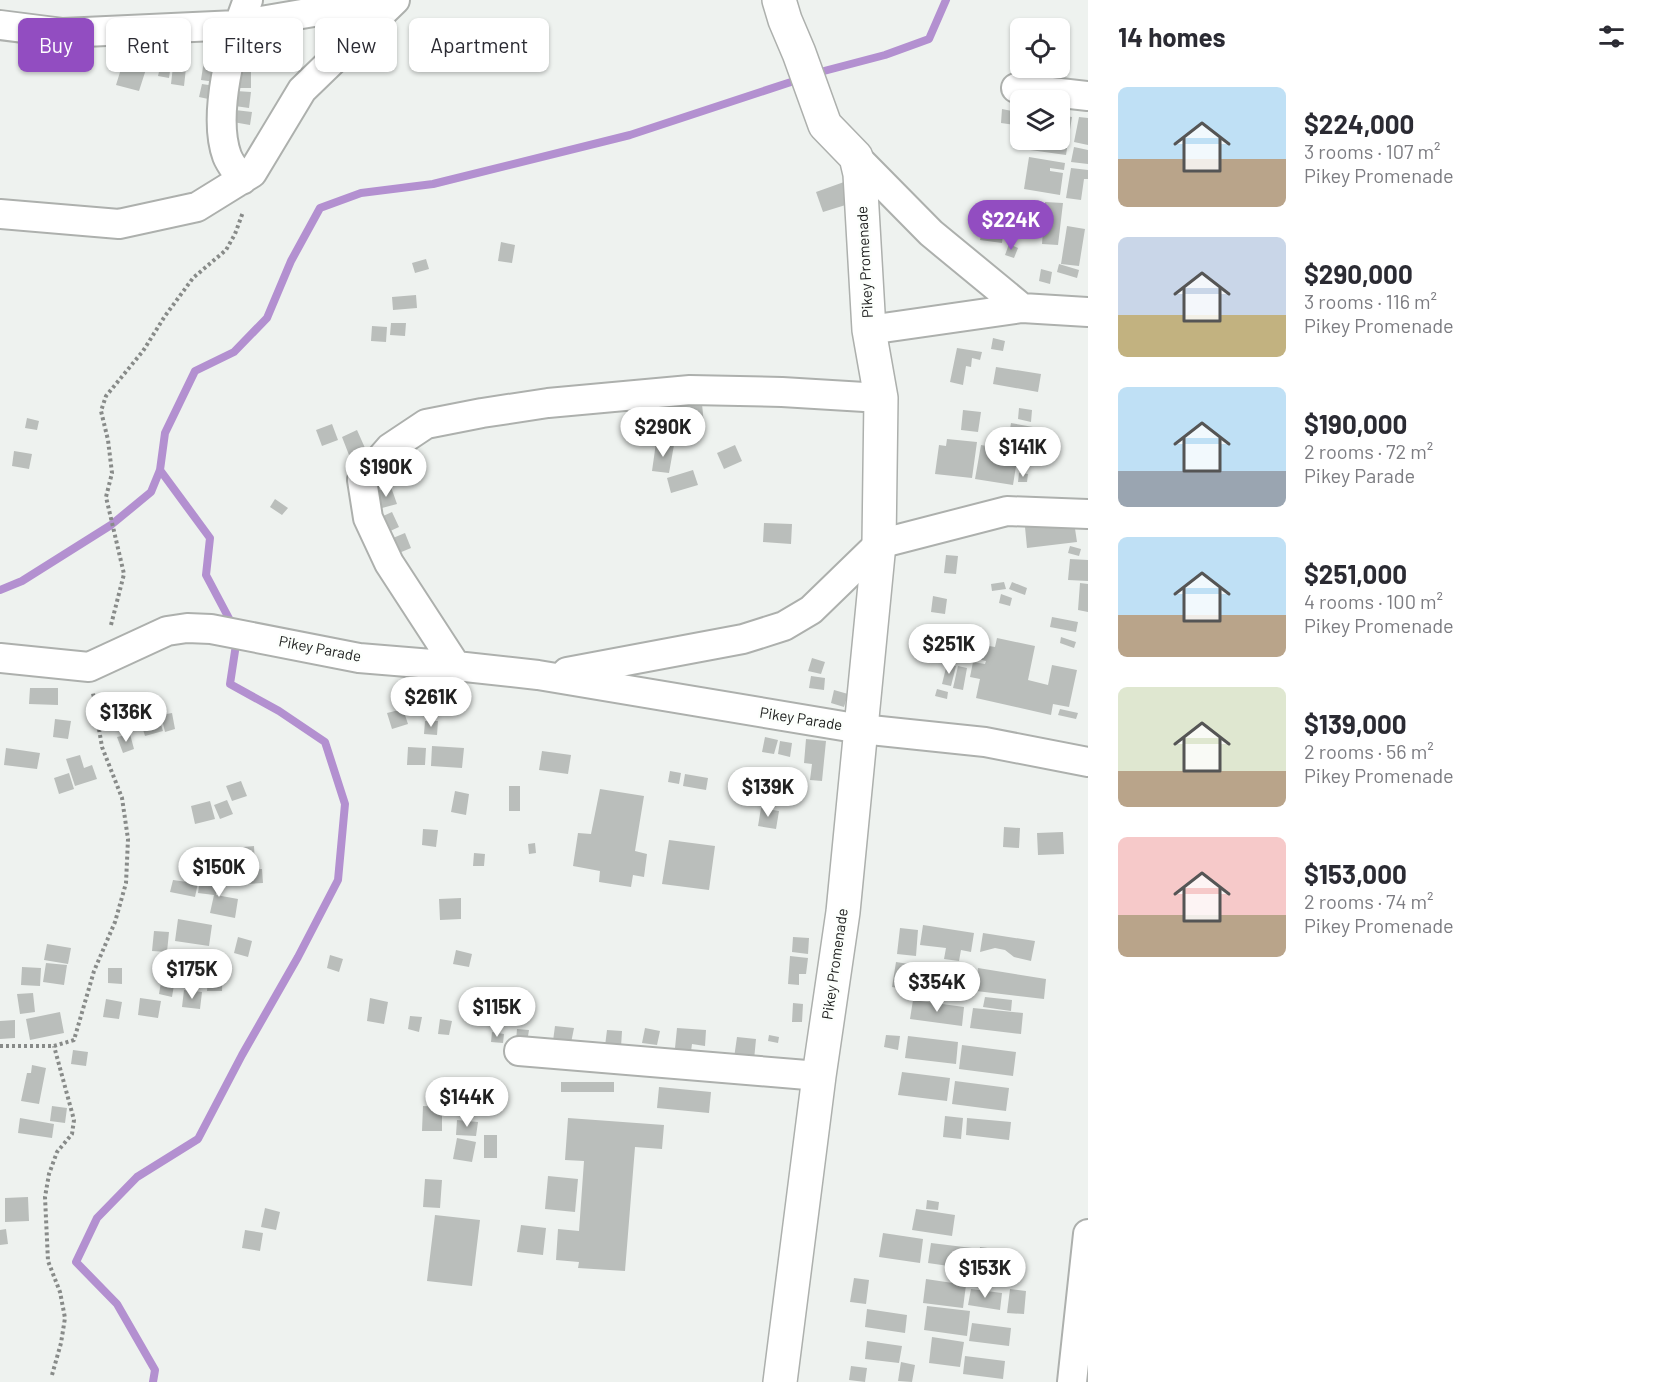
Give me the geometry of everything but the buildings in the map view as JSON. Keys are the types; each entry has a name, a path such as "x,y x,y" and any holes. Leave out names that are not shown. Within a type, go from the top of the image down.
{"street":[{"path":"0,25 63,33 243,12 385,0"},
{"path":"0,214 120,224 197,207 252,173 302,90 395,0"},
{"path":"779,0 825,125 931,233 1022,308"},
{"path":"242,180 227,156 222,131 225,77 243,12"},
{"path":"1016,88 1088,96"},
{"name":"Pikey Promenade","path":"780,1382 819,1076 843,912 879,544 881,398 869,330 860,174 856,157"},
{"path":"869,330 1022,308 1088,312"},
{"path":"456,666 389,563 368,518 362,480 390,448 426,424 548,403 690,390 782,392 881,398"},
{"path":"538,675 587,669 660,653 743,639 784,626 811,610 879,544 1007,511 1088,514"},
{"name":"Pikey Parade","path":"0,658 89,667 167,631 187,628 237,634 359,658 538,675 861,729 985,742 1088,762"},
{"path":"519,1051 819,1076"},
{"path":"1072,1382 1088,1234"}],"path":[{"path":"52,1375 65,1318 60,1293 48,1261 45,1197 49,1174 57,1152 72,1134 74,1120 54,1046"}],"waterway":[{"path":"824,71 885,55 929,39 946,0"},
{"path":"0,590 22,581 111,525 151,492 160,470 165,433 195,371 234,352 267,318 291,261 320,208 361,193 433,184 630,135 791,82"},
{"path":"160,470 210,538 206,575 233,626"},
{"path":"153,1382 155,1370 117,1304 76,1262 97,1218 137,1177 198,1139 338,880 345,804 325,742 279,711 230,684 237,638"}]}
